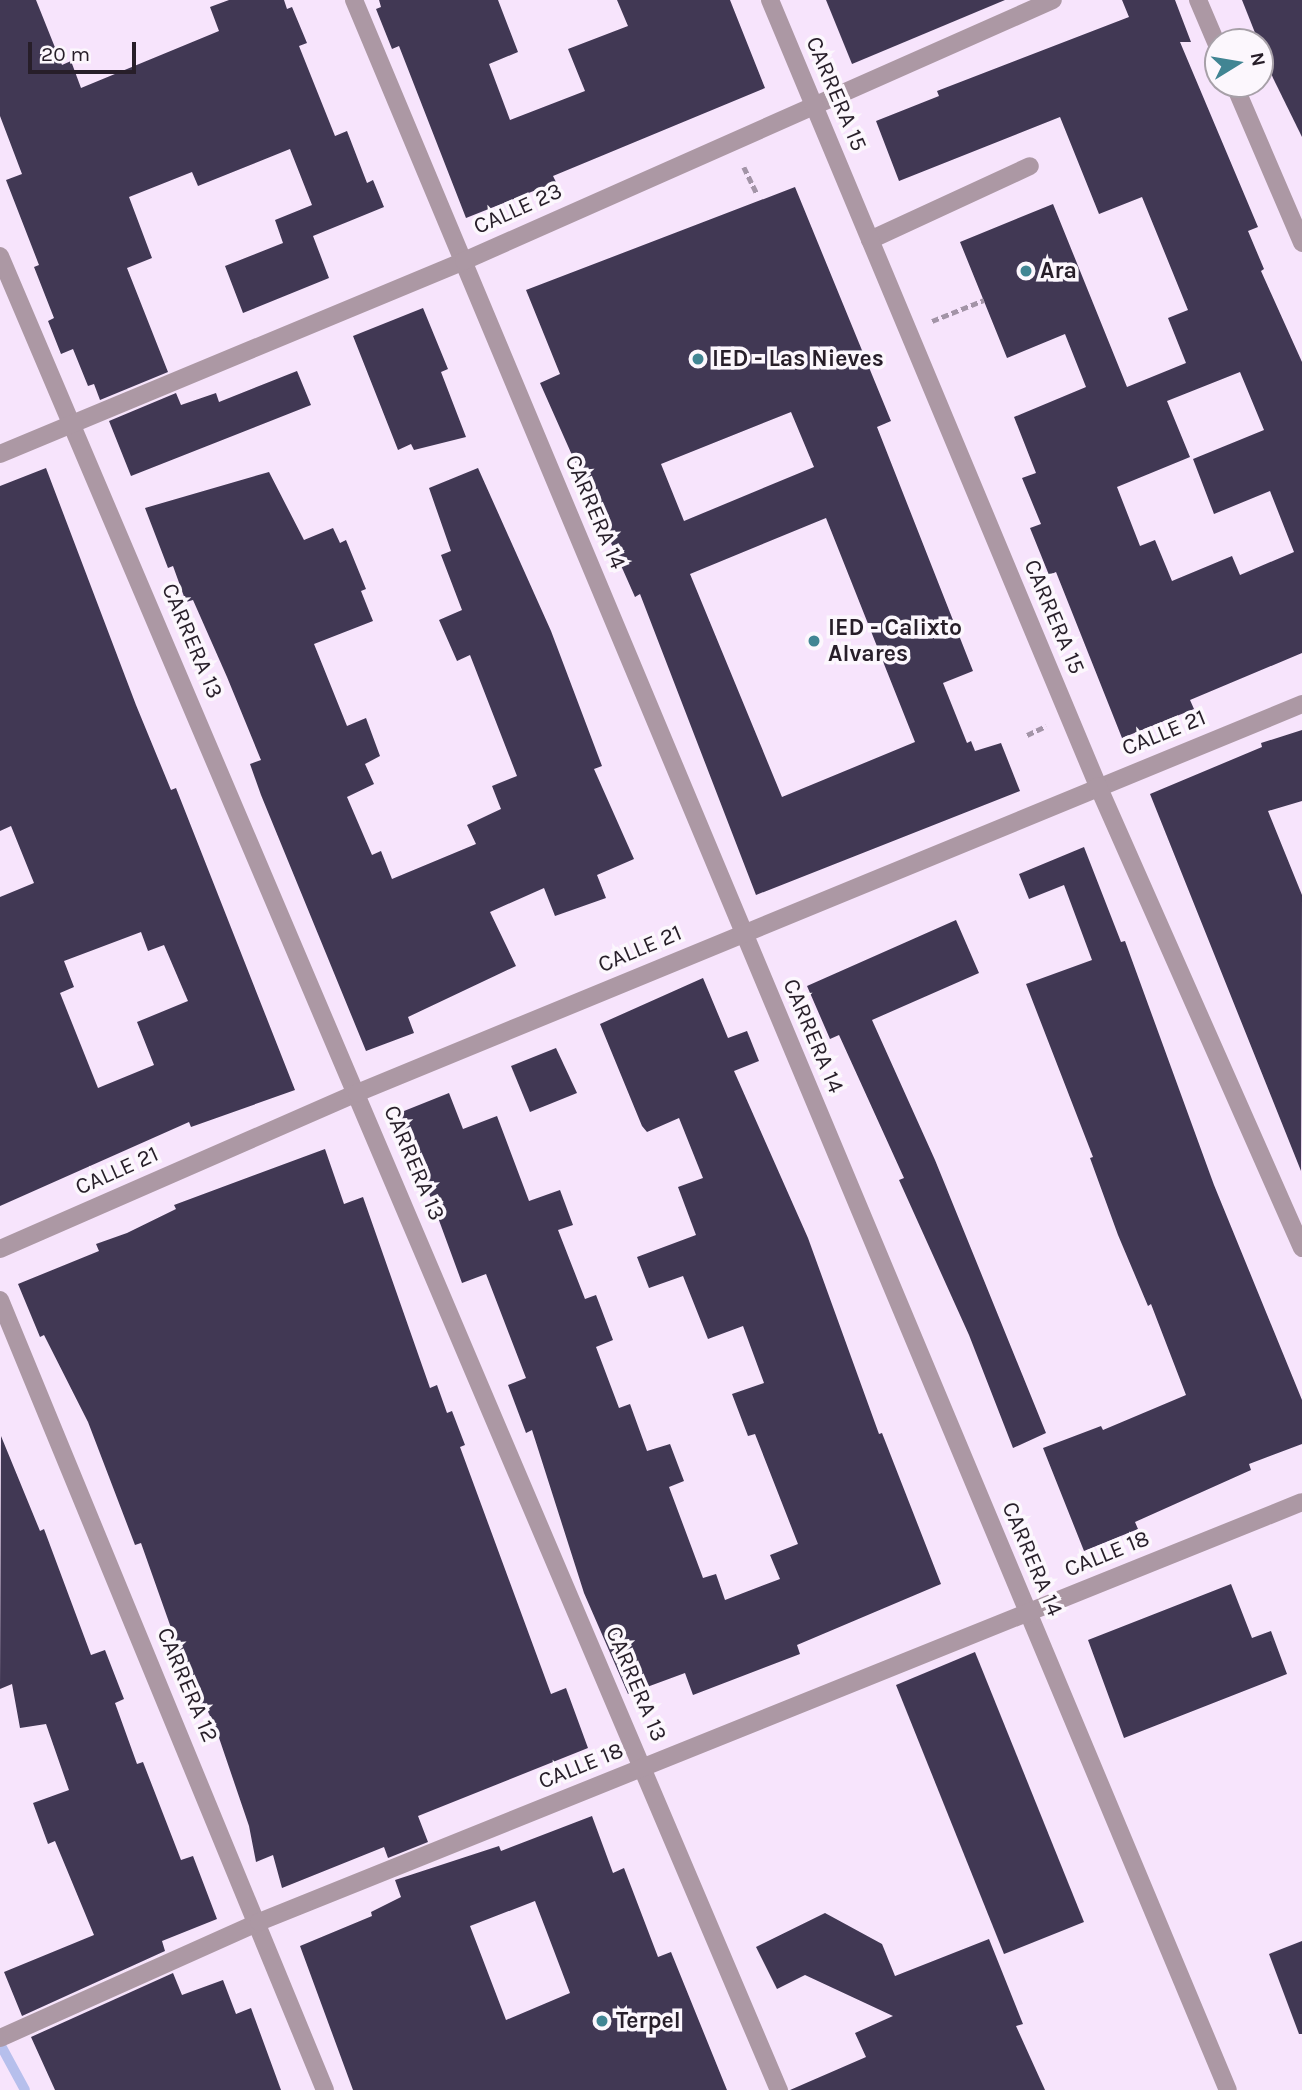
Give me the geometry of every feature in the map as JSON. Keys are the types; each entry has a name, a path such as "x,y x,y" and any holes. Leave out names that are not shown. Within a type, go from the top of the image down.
{"street":[{"name":"CARRERA 14","path":"354,0 1228,2090"},
{"name":"CARRERA 15","path":"770,0 1098,786 1302,1248"},
{"name":"CALLE 23","path":"0,454 464,261 813,103 1053,0"},
{"path":"1198,0 1210,28"},
{"path":"1240,98 1302,243"},
{"path":"870,240 1030,166"},
{"name":"CARRERA 13","path":"0,256 645,1767 723,1966 779,2090"},
{"name":"CALLE 21","path":"0,1250 357,1093 1302,704"},
{"name":"CARRERA 12","path":"0,1300 259,1922 325,2090"},
{"name":"CALLE 18","path":"0,2038 259,1922 1302,1502"}],"path":[{"path":"908,331 984,300"}],"building":[{"path":"0,0 36,0 62,65 71,61 81,88 219,31 210,7 229,0 284,0 287,9 292,7 307,43 299,46 335,136 347,131 367,183 373,180 384,207 313,236 329,278 243,313 225,266 283,243 275,220 312,205 290,149 198,186 192,172 129,197 152,258 127,268 168,372 100,400 94,384 88,386 73,349 61,354 48,321 54,318 34,267 39,265 6,180 22,174 0,116"},
{"path":"379,0 498,0 518,52 489,64 510,120 585,91 568,49 628,26 617,0 730,0 765,88 553,176 556,182 466,218 399,46 392,49 376,9 381,7"},
{"path":"826,0 1005,0 852,64"},
{"path":"1122,0 1175,0 1191,42 1180,42 1258,227 1248,231 1264,269 1261,271 1302,362 1302,653 1190,700 1194,709 1122,738 1056,572 1049,575 1030,528 1041,524 1022,478 1036,473 1014,417 1086,387 1065,334 1007,358 960,242 1053,204 1127,387 1186,363 1168,318 1188,310 1142,197 1099,214 1060,117 899,181 876,121 939,96 937,91 1129,17","holes":["1240,372 1264,430 1193,459 1214,514 1270,491 1294,552 1240,575 1232,556 1172,581 1155,540 1140,546 1117,487 1190,457 1167,401"]},
{"path":"1242,0 1302,0 1302,137 1274,80 1274,28 1253,28"},
{"path":"795,187 891,421 877,427 973,671 943,683 967,743 971,741 975,751 1001,743 1020,791 756,895 640,594 635,597 540,383 560,374 526,290","holes":["791,412 814,467 684,521 661,464","826,518 915,742 782,797 690,574"]},
{"path":"423,308 448,369 441,372 466,437 414,450 411,444 398,450 353,336"},
{"path":"297,371 311,405 131,476 109,421 176,393 181,405 216,393 219,402"},
{"path":"46,468 136,705 171,790 176,788 295,1090 191,1127 189,1122 0,1206 0,897 34,883 11,826 0,831 0,486","holes":["141,932 148,951 164,945 188,1001 137,1022 154,1065 98,1088 60,993 74,987 64,961"]},
{"path":"478,468 551,631 602,766 594,769 634,859 597,875 606,898 555,916 544,888 490,912 516,966 408,1017 414,1033 366,1051 261,795 250,764 261,760 193,600 186,602 173,566 168,568 145,508 269,472 304,540 333,528 340,543 346,540 366,589 361,591 373,621 314,644 347,726 366,718 380,756 365,764 374,784 347,797 372,855 381,851 392,879 476,844 467,825 501,809 492,786 517,776 470,655 457,661 439,620 462,610 441,555 451,551 429,488"},
{"path":"1302,730 1302,801 1268,811 1302,895 1301,1171 1150,794 1262,747 1261,743"},
{"path":"1084,847 1121,942 1125,941 1214,1185 1302,1400 1302,1444 1249,1464 1251,1470 1135,1522 1138,1529 1084,1551 1043,1448 1101,1426 1103,1430 1186,1395 1151,1304 1148,1306 1118,1235 1090,1158 1093,1157 1026,984 1092,960 1064,885 1029,899 1019,874"},
{"path":"956,920 979,973 872,1020 935,1160 1046,1433 1013,1448 969,1335 899,1180 904,1178 839,1035 830,1039 807,986"},
{"path":"703,978 728,1038 747,1031 759,1061 734,1071 808,1238 879,1434 882,1433 941,1584 797,1645 800,1654 693,1695 685,1673 628,1694 584,1593 532,1430 526,1433 508,1385 526,1378 486,1274 462,1283 422,1174 413,1178 394,1115 449,1093 463,1129 497,1116 529,1201 560,1190 573,1225 558,1230 585,1299 596,1295 613,1340 596,1347 619,1408 630,1404 647,1451 670,1444 684,1481 669,1487 703,1578 716,1574 725,1600 780,1579 770,1555 798,1544 755,1434 748,1436 732,1394 764,1383 743,1326 708,1339 683,1276 649,1288 637,1257 696,1235 678,1187 703,1178 679,1118 647,1132 642,1126 600,1024"},
{"path":"556,1048 577,1093 530,1112 511,1066"},
{"path":"325,1149 344,1204 363,1197 430,1388 437,1385 447,1413 452,1411 465,1445 460,1447 551,1694 566,1688 588,1748 418,1816 428,1842 388,1858 384,1847 282,1888 273,1855 256,1862 249,1826 216,1729 204,1703 191,1708 167,1645 176,1642 141,1543 135,1545 88,1422 44,1335 40,1337 18,1284 99,1251 96,1244 127,1233 176,1209 174,1205"},
{"path":"1,1436 40,1531 44,1529 91,1655 105,1650 124,1699 115,1703 137,1764 143,1762 181,1860 193,1856 217,1919 162,1941 165,1951 22,2016 4,1972 94,1935 55,1841 48,1844 33,1803 69,1790 46,1724 20,1728 12,1684 0,1689"},
{"path":"1231,1584 1252,1638 1271,1631 1287,1674 1124,1738 1088,1640"},
{"path":"975,1652 1084,1922 1004,1954 896,1685"},
{"path":"592,1816 613,1873 624,1868 658,1957 671,1952 727,2090 353,2090 300,1946 372,1916 371,1912 401,1897 395,1880 499,1846 501,1851","holes":["535,1901 570,1993 506,2020 470,1926"]},
{"path":"825,1913 882,1944 895,1976 989,1939 1023,2024 1016,2026 1045,2090 790,2090 866,2057 855,2033 893,2016 805,1975 777,1989 756,1947"},
{"path":"1302,1941 1302,2034 1299,2034 1269,1954"},
{"path":"173,1973 182,1995 223,1980 236,2014 251,2008 281,2090 55,2090 31,2037"}],"waterway":[{"path":"0,2044 25,2090"}],"place":[{"name":"Ara","path":"1026,271"},
{"name":"IED - Las Nieves","path":"698,359"},
{"name":"IED - Calixto Alvares","path":"814,641"},
{"name":"Terpel","path":"602,2021"}]}
